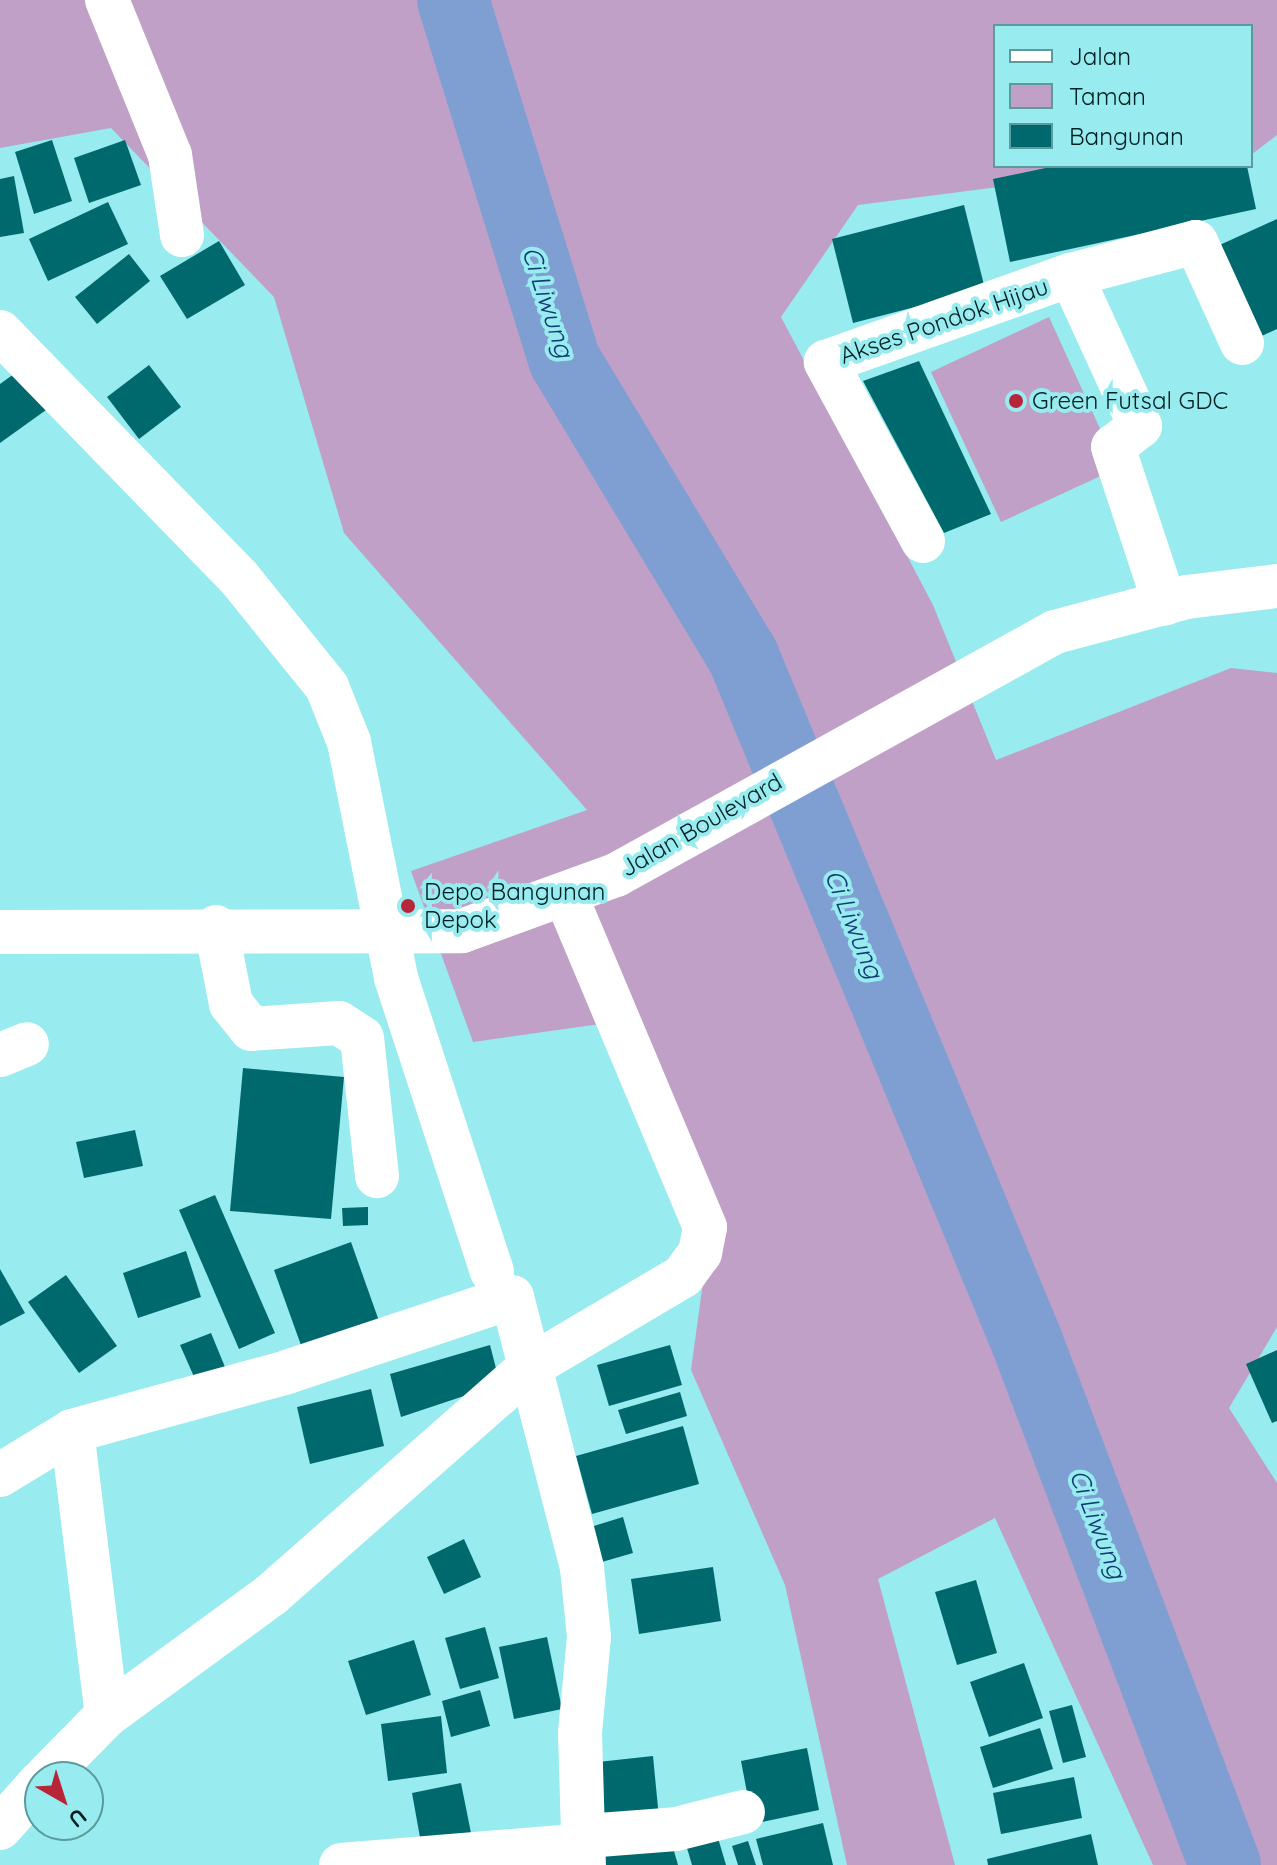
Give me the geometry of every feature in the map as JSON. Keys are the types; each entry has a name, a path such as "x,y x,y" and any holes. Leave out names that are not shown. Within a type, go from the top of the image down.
{"street":[{"path":"107,0 170,155 182,235"},
{"name":"Akses Pondok Hijau","path":"923,541 826,362 1071,275 1196,242 1242,343"},
{"name":"Akses Pondok Hijau","path":"1071,275 1140,426 1113,447 1165,604"},
{"path":"0,332 240,579 327,687 349,742 386,936 492,1272"},
{"name":"Jalan Boulevard","path":"0,932 59,927 216,927 386,936 462,931 567,899 978,669 1055,632 1165,604 1277,586"},
{"path":"62,1761 107,1715 271,1595 531,1366 683,1276 700,1253 705,1227 567,899"},
{"path":"0,953 59,927"},
{"path":"216,927 231,1004 251,1029 339,1023 362,1038 377,1176"},
{"path":"0,1475 72,1431 287,1372 512,1297 582,1568 585,1849"},
{"path":"72,1431 107,1715"},
{"path":"0,1828 24,1801"},
{"path":"341,1865 585,1849 743,1812"}],"green space":[{"path":"0,0 1277,0 1277,135 1253,153 1253,24 993,24 993,168 1146,168 858,205 781,317 933,605 996,760 1231,668 1277,673 1277,1327 1229,1408 1277,1483 1277,1865 1153,1865 995,1518 878,1579 955,1865 847,1865 785,1585 691,1370 713,1209 614,1022 473,1042 411,871 587,810 344,533 274,297 111,128 0,148"},
{"name":"Green Futsal GDC","path":"1049,317 1118,468 1001,522 931,372"}],"building":[{"path":"52,140 72,201 34,214 15,152"},
{"path":"125,140 141,185 89,203 74,158"},
{"path":"1045,168 1247,168 1256,209 1010,262 993,179"},
{"path":"14,176 24,233 0,237 0,179"},
{"path":"108,202 128,244 48,281 29,239"},
{"path":"964,205 985,289 853,323 832,239"},
{"path":"1277,219 1277,329 1253,340 1213,248"},
{"path":"219,241 245,285 187,319 160,276"},
{"path":"129,254 150,281 97,324 75,297"},
{"path":"919,361 991,514 944,533 863,381"},
{"path":"149,365 181,407 139,439 107,397"},
{"path":"25,366 53,405 0,443 0,384"},
{"path":"243,1068 344,1077 331,1219 230,1211"},
{"path":"135,1130 143,1166 84,1178 76,1142"},
{"path":"215,1195 275,1333 239,1349 179,1210"},
{"path":"368,1207 368,1225 343,1226 342,1208"},
{"path":"351,1242 379,1321 302,1348 274,1270"},
{"path":"186,1251 201,1297 138,1318 123,1273"},
{"path":"0,1269 25,1313 0,1326"},
{"path":"66,1275 117,1346 79,1373 28,1302"},
{"path":"211,1333 225,1367 195,1379 180,1345"},
{"path":"490,1345 500,1384 401,1417 390,1374"},
{"path":"670,1345 682,1385 609,1406 597,1365"},
{"path":"1277,1350 1277,1421 1272,1423 1246,1364"},
{"path":"371,1389 384,1446 310,1464 297,1407"},
{"path":"680,1392 687,1416 626,1434 618,1410"},
{"path":"683,1426 699,1484 592,1514 576,1456"},
{"path":"623,1517 633,1553 595,1564 584,1529"},
{"path":"464,1539 481,1577 444,1594 427,1557"},
{"path":"713,1567 721,1621 639,1634 631,1579"},
{"path":"976,1580 997,1653 957,1665 935,1592"},
{"path":"485,1627 499,1678 460,1689 445,1638"},
{"path":"547,1637 562,1709 514,1719 499,1647"},
{"path":"414,1640 431,1695 366,1715 348,1661"},
{"path":"1024,1663 1043,1718 989,1737 970,1682"},
{"path":"480,1690 490,1726 451,1737 442,1701"},
{"path":"1072,1705 1086,1757 1063,1763 1049,1711"},
{"path":"441,1716 447,1773 388,1781 381,1724"},
{"path":"1040,1728 1053,1769 993,1788 980,1747"},
{"path":"807,1748 819,1810 753,1824 741,1761"},
{"path":"653,1756 659,1818 603,1824 598,1762"},
{"path":"1074,1777 1082,1818 1001,1834 993,1793"},
{"path":"461,1783 471,1833 421,1843 412,1793"},
{"path":"823,1823 833,1865 763,1865 756,1839"},
{"path":"668,1830 678,1865 598,1865 594,1851"},
{"path":"1091,1834 1098,1865 988,1865 987,1859"},
{"path":"718,1838 726,1865 692,1865 687,1848"},
{"path":"748,1841 756,1865 738,1865 732,1846"}],"waterway":[{"name":"Ci Liwung","path":"453,0 565,361 743,656 1027,1342 1225,1865"}],"place":[{"name":"Green Futsal GDC","path":"1016,401"},
{"name":"Depo Bangunan Depok","path":"408,906"}]}
